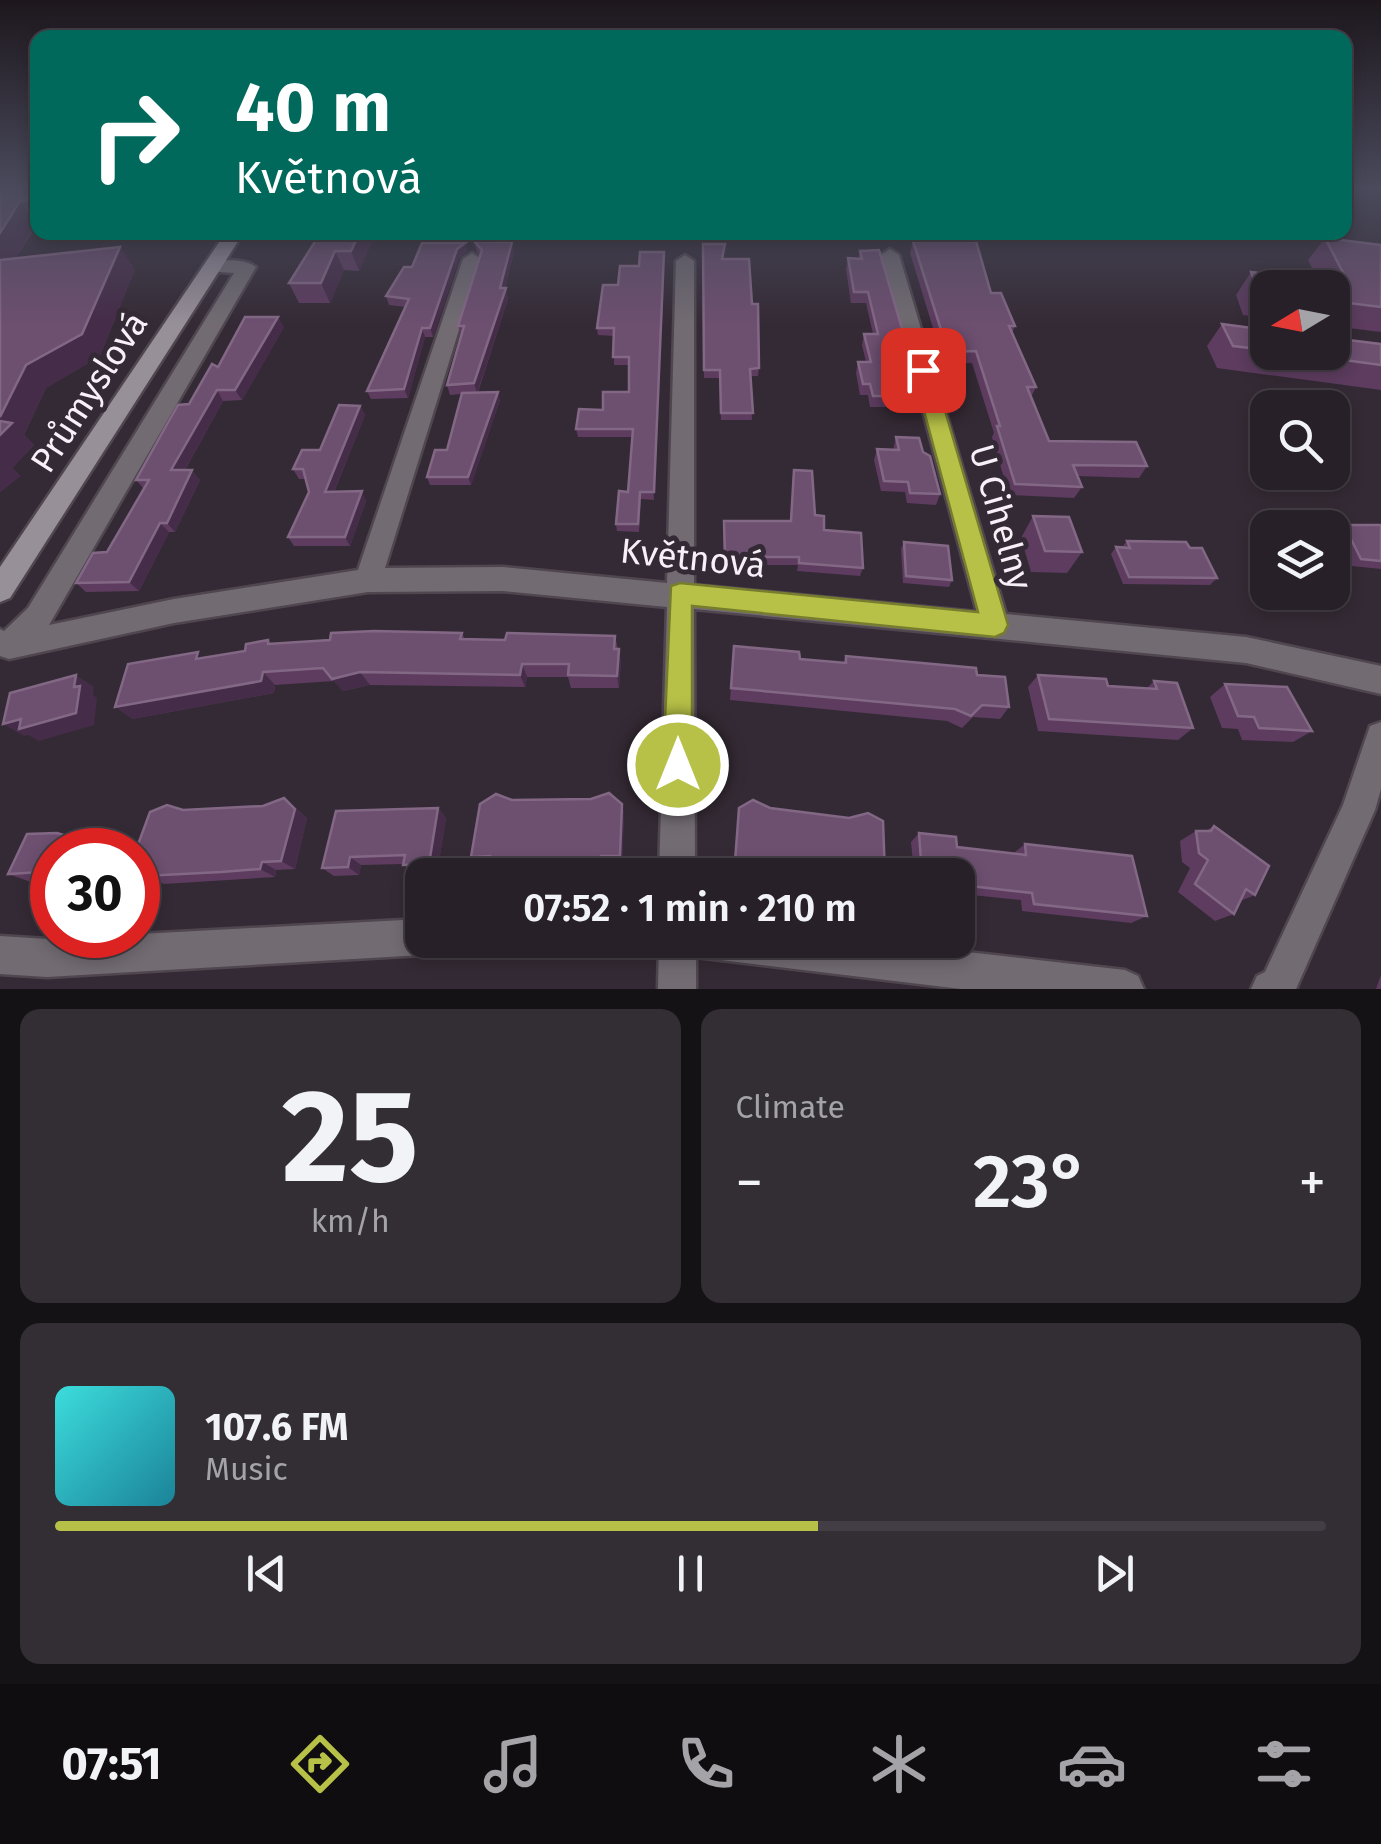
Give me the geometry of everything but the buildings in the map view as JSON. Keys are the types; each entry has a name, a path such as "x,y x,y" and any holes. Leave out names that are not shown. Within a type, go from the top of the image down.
{"main road":[{"name":"Průmyslová","path":"0,590 230,240"}],"street":[{"name":"U Cihelny","path":"890,255 995,625"},
{"path":"368,580 472,259"},
{"path":"677,858 685,260"},
{"path":"3,647 38,617 248,267 212,267"},
{"name":"Květnová","path":"3,647 174,611 368,580 548,581 1246,650 1380,685"},
{"path":"1270,989 1278,985 1358,810 1381,737"},
{"path":"0,955 47,958 405,938"},
{"path":"677,958 677,989"},
{"path":"855,958 1125,989"}],"route":[{"path":"678,765 680,594 995,625 923,370"}]}
